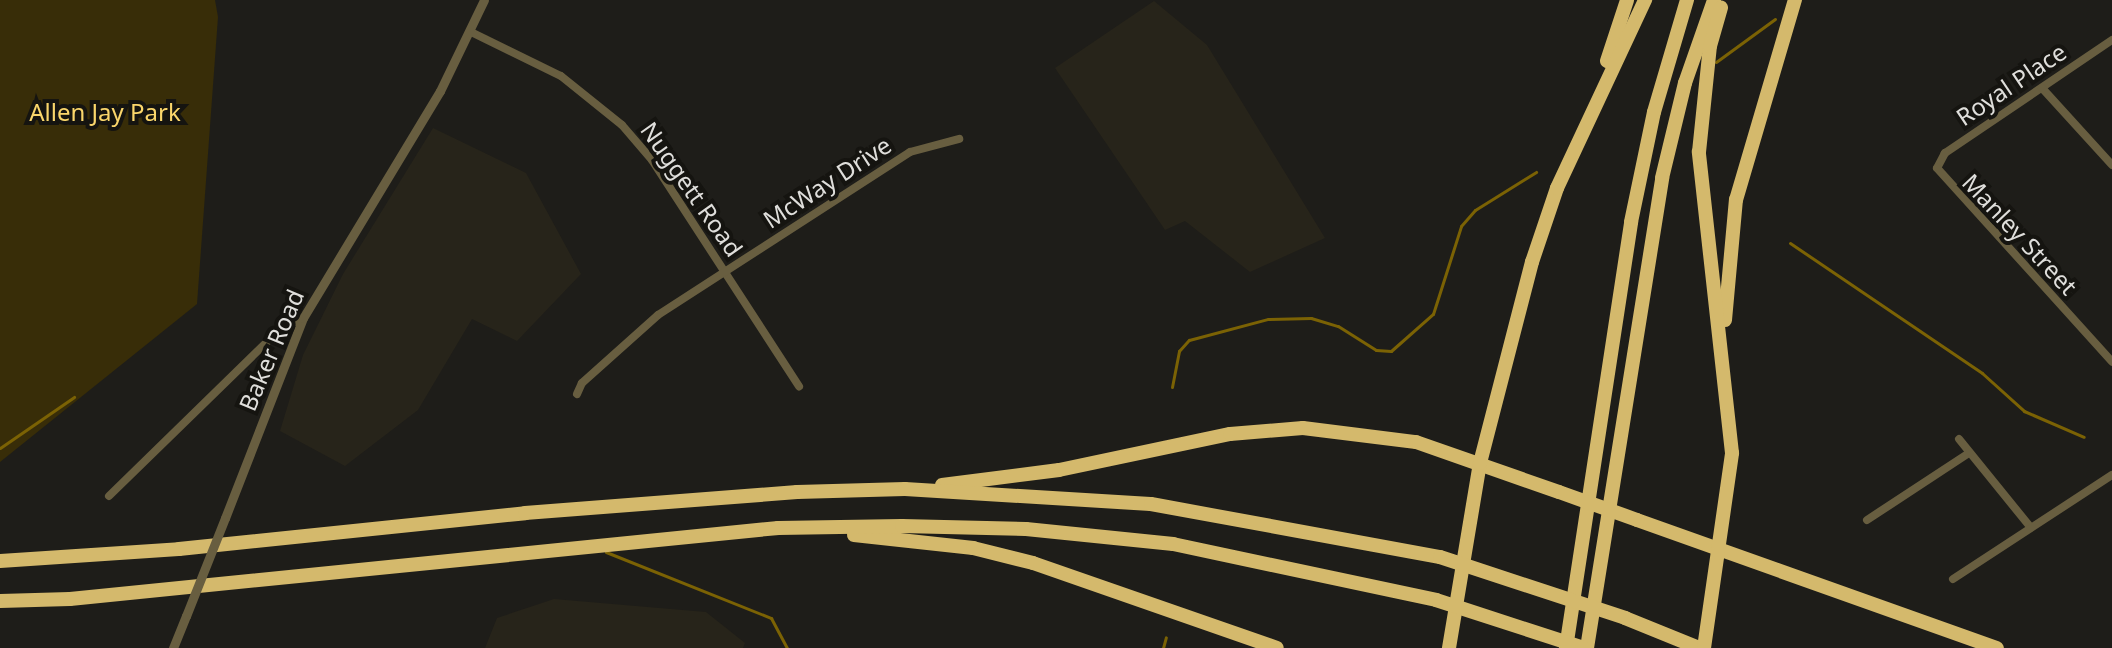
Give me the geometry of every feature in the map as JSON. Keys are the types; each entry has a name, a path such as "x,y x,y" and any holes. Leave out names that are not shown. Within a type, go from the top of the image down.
{"highway":[{"path":"1449,648 1480,463 1532,262 1589,114 1627,0"},
{"path":"1589,114 1645,0"},
{"path":"1566,648 1631,222 1654,112 1687,0"},
{"path":"0,601 70,599 778,528 1026,529 1173,544 1436,600 1586,648 1662,178 1685,83 1714,0"},
{"path":"0,561 797,492 905,489 1151,504 1440,557 1625,618 1701,648 1720,550 1732,453 1726,372 1701,206 1699,152 1710,46 1723,0"},
{"path":"1726,372 1728,248 1736,200 1795,0"},
{"path":"905,489 1059,470 1230,434 1303,428 1416,442 1997,648"},
{"path":"778,528 988,552 1277,648"}],"street":[{"name":"Baker Road","path":"173,648 303,318 471,32 484,0"},
{"name":"Nuggett Road","path":"471,32 561,76 622,125 652,160 799,386"},
{"name":"Royal Place","path":"1937,165 1945,153 2112,40"},
{"path":"2042,88 2112,165"},
{"name":"McWay Drive","path":"577,394 582,383 658,315 910,152 959,139"},
{"name":"Manley Street","path":"1937,165 1940,177 2112,362"},
{"path":"109,496 279,330 303,318"},
{"path":"1959,439 2031,528"},
{"path":"1867,520 1969,453"},
{"path":"1953,579 2112,475"}],"shaded area":[{"path":"1154,1 1207,45 1325,238 1250,272 1185,221 1165,230 1055,68"},
{"path":"433,128 526,173 581,274 517,341 472,319 418,410 345,466 280,431 303,355 343,274"},
{"path":"554,599 706,612 745,643 743,648 485,648 497,618"}],"green space":[{"name":"Allen Jay Park","path":"0,0 215,0 218,17 197,304 0,462"}],"waterway":[{"path":"1716,62 1775,19"},
{"path":"1172,387 1179,351 1189,340 1268,319 1311,318 1338,326 1376,350 1391,351 1433,314 1461,226 1475,210 1536,172"},
{"path":"1790,243 1982,373 2024,411 2084,437"},
{"path":"0,448 74,397"},
{"path":"606,552 771,618 787,648"},
{"path":"1163,648 1166,637"}]}
